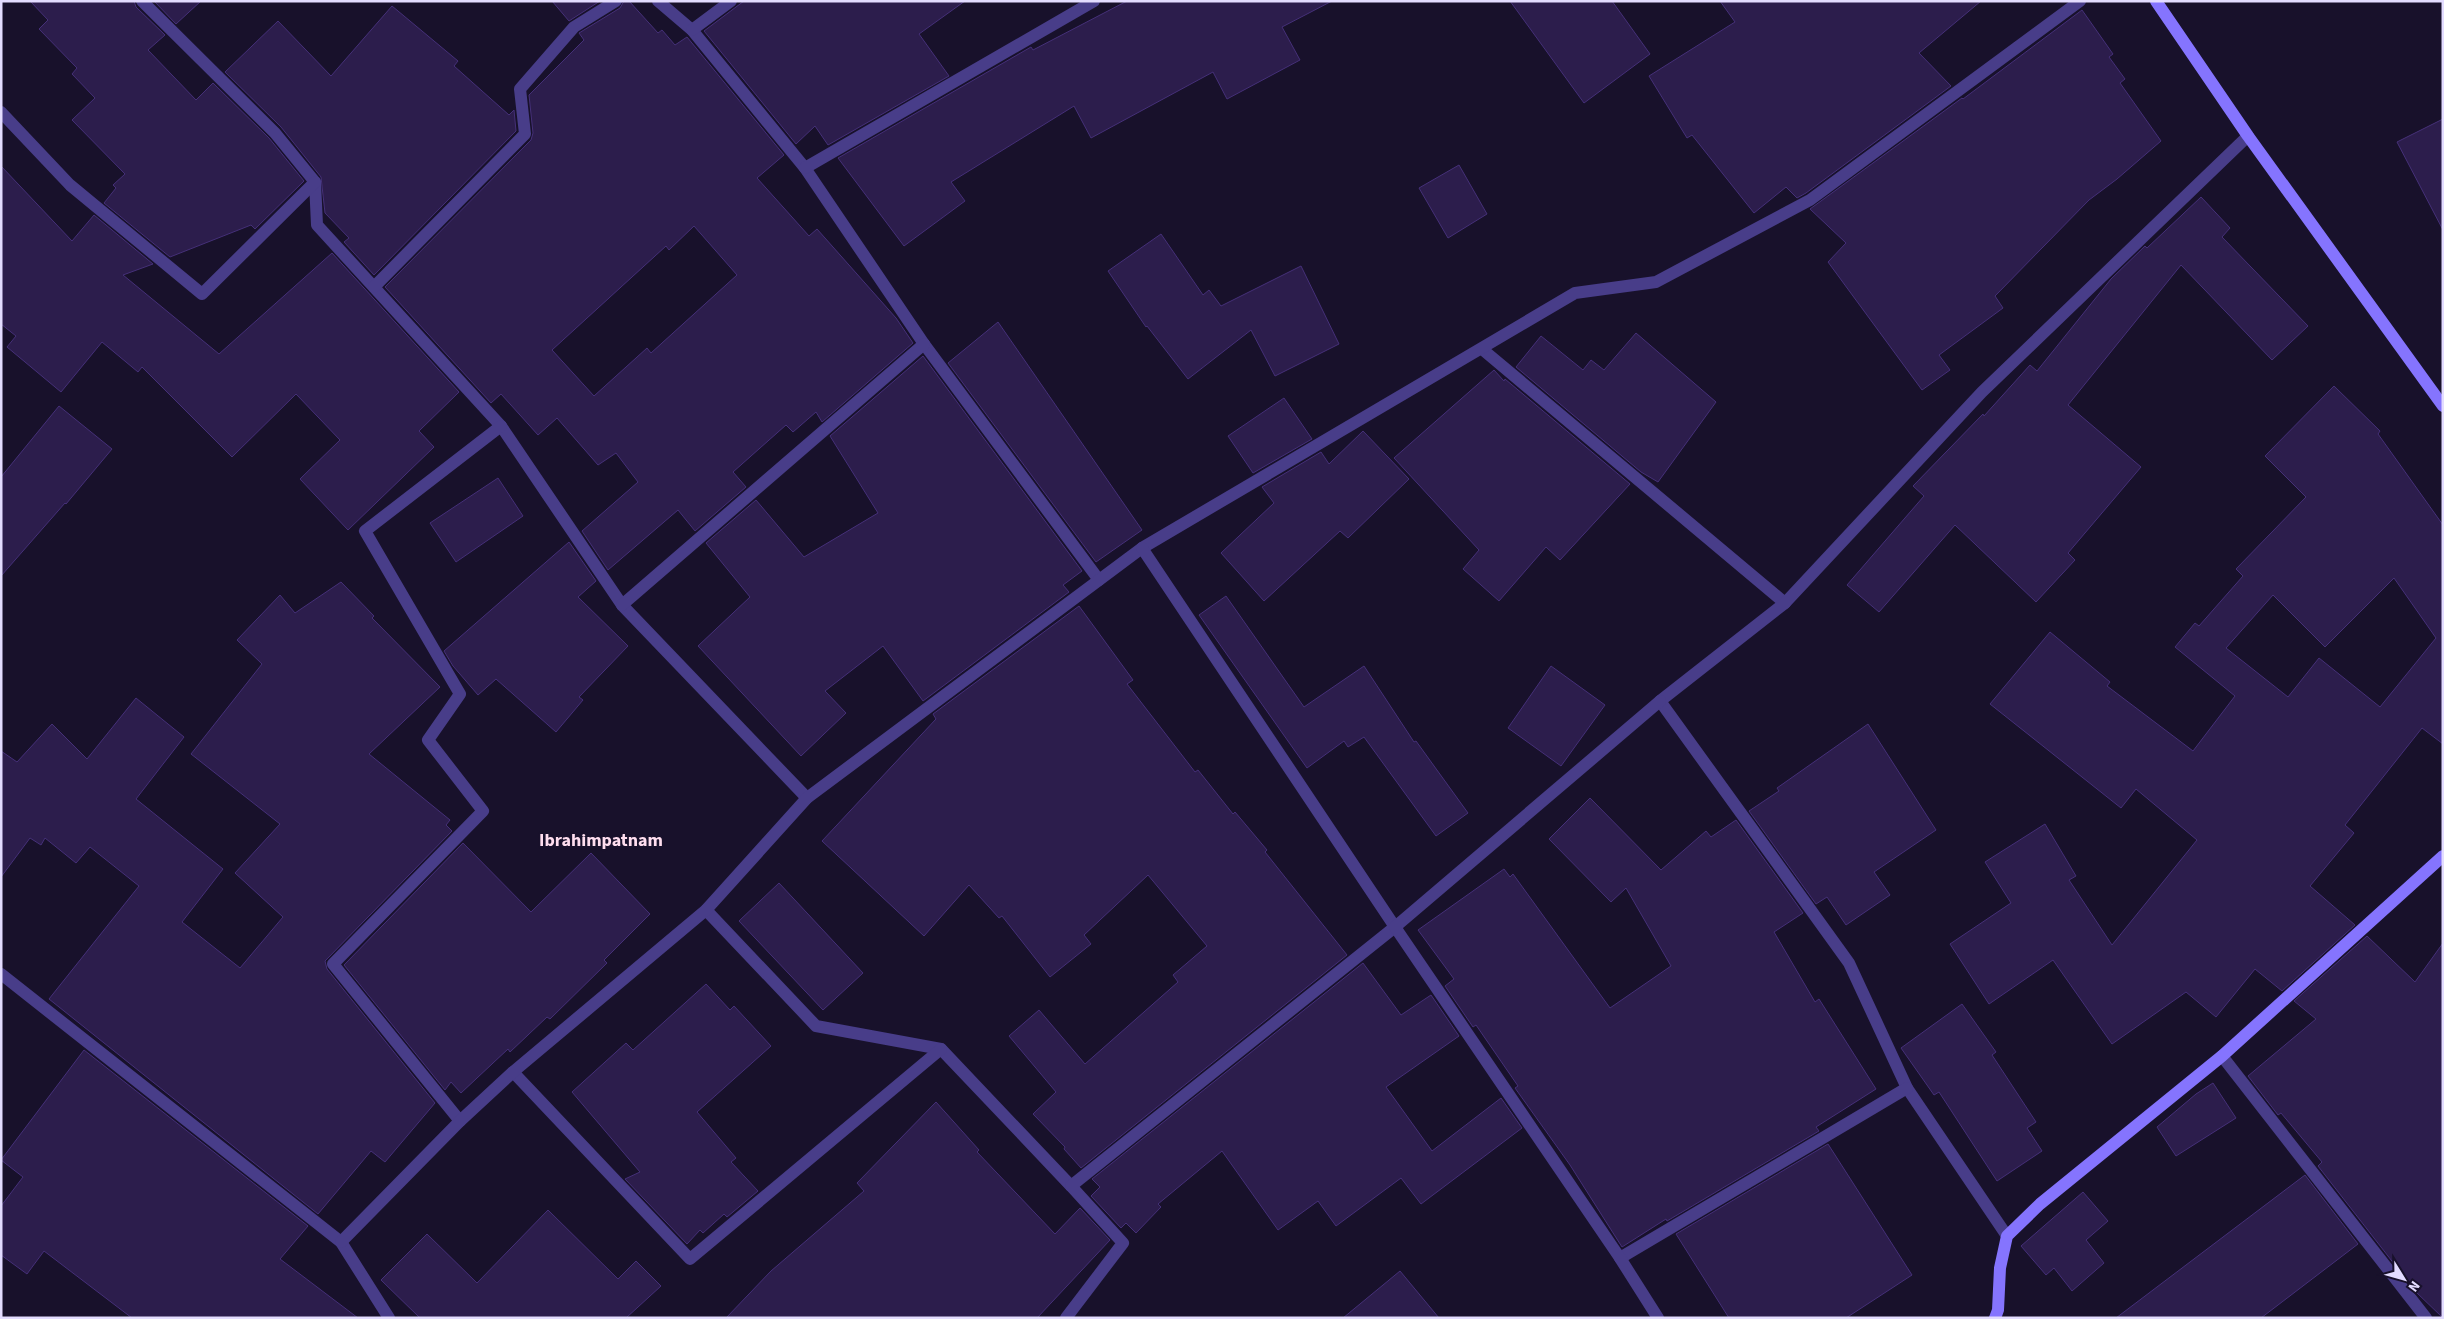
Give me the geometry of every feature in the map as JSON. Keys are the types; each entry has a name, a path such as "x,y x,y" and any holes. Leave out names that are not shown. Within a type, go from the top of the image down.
{"main road":[{"path":"2156,1 2248,136 2443,406"},
{"path":"1995,1318 1998,1310 2000,1268 2007,1236 2040,1204 2222,1056 2443,856"}],"street":[{"path":"142,1 275,133 315,182 317,225 501,426 622,605 807,798"},
{"path":"374,287 525,134 520,89 574,27 616,1"},
{"path":"658,1 692,30 805,168 924,344 1099,580"},
{"path":"692,30 731,1"},
{"path":"805,168 1094,1"},
{"path":"341,1242 460,1121 513,1072 706,910 807,798 1142,548 1575,293 1656,282 1810,200 2080,1"},
{"path":"1,112 70,185 202,294 315,182"},
{"path":"1071,1186 1395,927 1660,701 1786,603 1982,392 2248,136"},
{"path":"622,605 924,344"},
{"path":"1482,349 1786,603"},
{"path":"460,1121 332,964 483,811 428,740 460,694 365,531 501,426"},
{"path":"1142,548 1395,927 1620,1258 1658,1318"},
{"path":"1660,701 1849,963 1907,1088 2007,1236"},
{"path":"706,910 816,1026 941,1049 1123,1243 1066,1318"},
{"path":"1,974 341,1242 385,1315"},
{"path":"513,1072 690,1259 941,1049"},
{"path":"2222,1056 2426,1318"},
{"path":"1620,1258 1907,1088"}],"building":[{"path":"30,1 134,1 136,7 165,35 148,50 196,100 213,83 269,138 304,181 255,229 251,225 170,257 104,203 116,188 113,185 125,174 72,120 95,98 72,74 77,68 39,29 48,20"},
{"path":"154,1 201,1 176,24"},
{"path":"552,1 600,1 569,21"},
{"path":"624,1 629,1 658,33 662,30 675,45 687,37 784,155 757,178 809,236 817,229 896,318 913,343 822,422 816,412 793,432 786,425 733,472 746,487 695,531 678,510 608,570 582,531 638,482 616,453 598,465 557,418 538,435 501,394 491,403 385,287 531,140 533,133 529,95 584,40 579,33 620,8","holes":["694,226 737,275 651,353 647,348 594,396 552,350 666,246 669,250"]},
{"path":"744,1 965,1 919,34 949,76 828,145 815,126 796,144 704,31"},
{"path":"1127,1 1332,1 1282,27 1300,60 1227,99 1213,72 1091,138 1074,106 951,182 965,201 904,246 838,158 1031,47 1033,50"},
{"path":"1510,1 1612,1 1650,54 1584,103"},
{"path":"1720,1 1981,1 1919,53 1951,86 1806,193 1797,198 1786,187 1754,213 1692,135 1687,138 1649,76 1735,22"},
{"path":"392,6 458,61 454,66 509,115 514,110 516,131 374,275 344,242 349,238 325,213 321,177 281,127 225,72 278,21 331,76"},
{"path":"2082,10 2113,54 2109,57 2125,79 2120,83 2161,141 2117,179 2089,200 1995,296 2003,308 1939,355 1950,370 1922,390 1828,262 1846,243 1810,209 1963,99"},
{"path":"2443,119 2443,230 2397,142"},
{"path":"1459,165 1487,214 1448,238 1419,188"},
{"path":"1,166 72,241 94,215 153,264 123,275 219,354 332,253 459,392 419,431 434,447 348,530 300,479 340,440 296,394 232,457 142,367 138,372 102,342 61,392 7,347 16,336 1,324"},
{"path":"2201,197 2230,228 2222,237 2308,326 2272,360 2181,265 2068,405 2141,467 2068,553 2075,560 2036,602 1955,525 1879,612 1847,585 1924,496 1913,486 1983,414 1984,416 2030,365 2037,371 2111,279"},
{"path":"1161,234 1203,295 1209,290 1221,306 1301,266 1339,344 1275,376 1251,330 1188,379 1146,327 1108,271"},
{"path":"998,322 1142,530 1096,562 948,363"},
{"path":"1636,333 1716,402 1658,482 1641,472 1516,367 1541,336 1583,370 1591,360 1604,370"},
{"path":"923,356 1082,571 1063,585 1069,592 923,701 883,646 825,691 846,713 801,756 698,646 750,597 706,543 756,500 804,557 878,513 830,436"},
{"path":"1494,370 1504,381 1505,379 1630,484 1560,560 1546,547 1499,601 1463,569 1479,550 1394,458"},
{"path":"2334,386 2380,431 2378,434 2443,525 2443,744 2422,728 2345,825 2354,833 2310,886 2355,925 2282,991 2255,969 2216,1017 2186,992 2112,1044 2053,960 1989,1004 1950,944 2011,903 1985,862 2045,824 2076,876 2069,880 2112,945 2197,840 2136,789 2121,808 1990,704 2050,632 2110,682 2107,686 2193,751 2235,696 2175,647 2195,623 2199,626 2243,576 2236,569 2306,497 2265,456","holes":["2394,578 2436,638 2380,707 2319,658 2288,697 2226,648 2273,595 2325,647"]},
{"path":"1284,398 1312,439 1253,473 1228,436"},
{"path":"59,406 112,449 66,504 1,576 1,477"},
{"path":"1363,431 1409,479 1348,538 1340,531 1264,601 1221,553 1274,503 1262,487 1321,452 1329,464"},
{"path":"498,478 523,516 456,562 430,523"},
{"path":"569,542 596,581 578,597 628,646 579,697 583,700 556,732 496,679 478,695 453,666 444,651"},
{"path":"341,582 374,616 372,618 440,687 369,754 450,820 446,825 452,831 325,961 327,969 435,1103 385,1162 371,1151 318,1214 49,999 139,886 90,847 76,863 45,838 41,845 30,838 1,877 1,751 17,762 52,724 87,759 136,698 184,737 136,799 223,869 182,922 240,968 283,917 235,873 280,824 191,754 262,664 237,640 280,595 295,613"},
{"path":"1226,596 1304,707 1364,666 1414,742 1416,741 1468,813 1436,836 1364,737 1348,747 1344,741 1307,768 1199,615"},
{"path":"1079,606 1133,680 1127,684 1195,772 1198,770 1233,814 1235,812 1267,850 1265,852 1347,955 1081,1168 1064,1149 1065,1147 1033,1114 1056,1092 1009,1036 1039,1010 1085,1064 1178,982 1173,975 1207,946 1148,875 1084,935 1091,944 1050,977 1002,916 999,918 969,885 924,936 822,841 936,719 933,714"},
{"path":"1551,666 1605,705 1561,766 1508,728"},
{"path":"1868,724 1936,830 1874,872 1890,895 1846,925 1827,897 1816,904 1749,811 1779,791 1777,788"},
{"path":"1590,798 1661,870 1706,831 1711,837 1736,820 1803,913 1774,932 1815,1002 1819,999 1876,1089 1816,1127 1819,1131 1667,1221 1666,1219 1622,1247 1570,1165 1515,1088 1518,1086 1476,1025 1473,1027 1445,986 1454,979 1418,930 1504,869 1510,877 1513,874 1610,1008 1671,966 1626,888 1611,902 1549,839"},
{"path":"463,843 531,912 591,853 650,914 604,960 607,963 550,1019 547,1017 510,1052 508,1049 461,1093 451,1082 445,1090 344,965"},
{"path":"779,883 863,973 823,1010 739,921"},
{"path":"2367,936 2415,982 2443,943 2443,1318 2416,1292 2318,1166 2322,1162 2281,1113 2278,1115 2248,1076 2316,1019 2294,1001"},
{"path":"1363,963 1401,1015 1431,995 1459,1036 1386,1087 1432,1151 1501,1098 1522,1128 1421,1204 1401,1178 1336,1226 1318,1201 1278,1230 1222,1151 1158,1204 1161,1207 1136,1233 1126,1223 1121,1228 1091,1196 1100,1187 1092,1179"},
{"path":"706,984 730,1010 734,1006 771,1046 697,1112 736,1158 731,1162 758,1191 727,1217 724,1214 703,1233 700,1230 687,1244 625,1179 640,1172 572,1092 626,1043 633,1050"},
{"path":"1962,1004 1996,1052 1992,1055 2036,1122 2027,1128 2042,1151 1997,1181 1939,1092 1934,1095 1901,1048"},
{"path":"84,1050 308,1226 280,1259 358,1318 132,1318 44,1251 27,1274 1,1255 1,1206 23,1177 1,1160"},
{"path":"2213,1083 2236,1118 2176,1156 2157,1127 2196,1094"},
{"path":"936,1102 979,1150 977,1152 1055,1234 1080,1208 1110,1240 1037,1318 726,1318 771,1271 864,1191 857,1183"},
{"path":"1828,1144 1912,1275 1846,1318 1729,1318 1676,1234"},
{"path":"2305,1175 2358,1244 2261,1318 2116,1318"},
{"path":"2083,1192 2108,1221 2086,1240 2104,1263 2072,1291 2054,1268 2046,1275 2021,1246"},
{"path":"548,1210 618,1279 636,1261 661,1286 626,1318 420,1318 381,1280 427,1234 477,1283"},
{"path":"1400,1271 1439,1318 1343,1318"}],"district":[{"name":"Ibrahimpatnam","path":"601,840"}]}
